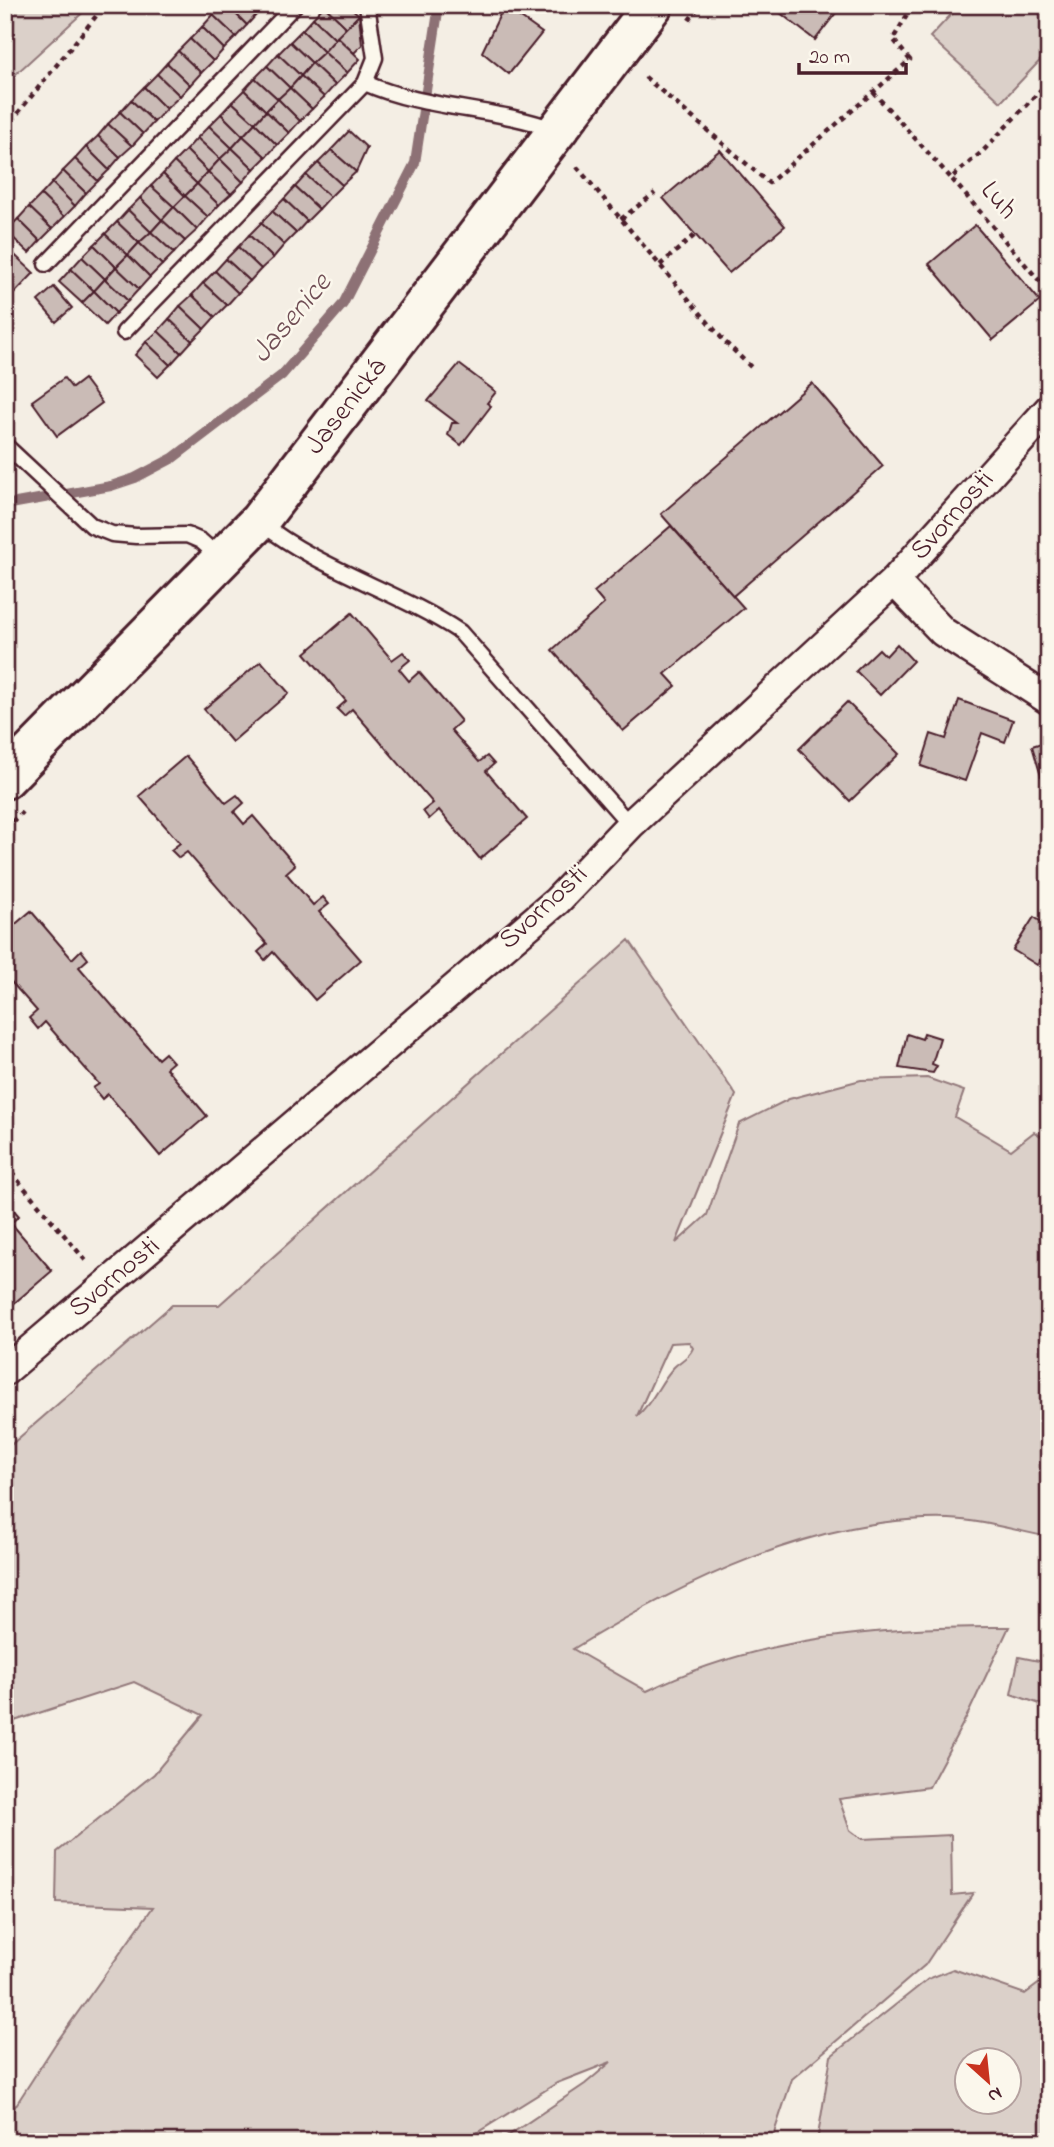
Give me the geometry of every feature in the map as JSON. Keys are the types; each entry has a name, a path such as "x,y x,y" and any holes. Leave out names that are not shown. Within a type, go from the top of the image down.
{"street":[{"name":"Jasenická","path":"5,779 224,561 259,521 653,5"},
{"name":"Svornosti","path":"5,1371 557,901 631,825 894,581 1049,408"},
{"path":"894,581 943,632 1049,700"}],"lane":[{"path":"46,264 295,5"},
{"path":"124,332 365,83 375,58 367,5"},
{"path":"365,83 407,99 505,115 557,130"},
{"path":"5,444 92,526 112,534 187,535 201,541 224,561"},
{"path":"259,521 296,549 424,610 460,632 631,825"}],"path":[{"path":"5,128 105,5"},
{"path":"645,77 769,183 910,60 892,39 913,5"},
{"name":"Luh","path":"1049,81 983,151 951,178 1049,292"},
{"path":"873,92 951,178"},
{"path":"576,166 724,341 754,370"},
{"path":"621,219 655,193"},
{"path":"660,265 695,235"},
{"path":"5,1165 94,1270"}],"shaded area":[{"path":"5,5 91,5 5,84"},
{"path":"960,5 1049,5 1049,51 1001,102 930,37"},
{"path":"629,940 736,1095 676,1243 707,1215 739,1124 789,1099 861,1080 927,1078 964,1091 955,1117 1011,1150 1034,1132 1049,1141 1049,1537 949,1519 900,1521 850,1528 753,1557 705,1577 573,1649 647,1691 689,1672 778,1646 870,1632 1009,1627 969,1712 929,1787 839,1799 850,1830 862,1839 951,1835 952,1895 973,1893 925,1965 792,2079 771,2142 499,2142 585,2084 611,2062 557,2083 462,2142 5,2142 5,2122 56,2043 153,1907 56,1903 57,1852 154,1774 203,1715 134,1682 5,1724 5,1450 172,1305 219,1305","holes":["689,1342 693,1348 669,1373 637,1416 670,1343"]},
{"path":"1019,1657 1049,1663 1049,1707 1011,1694"},
{"path":"953,1969 1025,1994 1049,1976 1049,2142 817,2142 831,2056 928,1979"}],"building":[{"path":"222,5 227,5 247,25 236,37 213,15"},
{"path":"227,5 250,5 258,13 247,25"},
{"path":"348,5 359,15 347,28 324,6"},
{"path":"770,5 842,5 815,40"},
{"path":"324,6 347,28 336,40 313,18"},
{"path":"504,6 542,33 509,74 482,52"},
{"path":"213,15 236,37 224,49 202,27"},
{"path":"359,15 362,45 354,53 337,37"},
{"path":"313,18 336,40 324,52 302,30"},
{"path":"202,27 224,49 213,61 190,39"},
{"path":"302,30 324,52 312,63 290,42"},
{"path":"337,37 360,59 347,73 324,52"},
{"path":"190,39 213,61 201,73 178,51"},
{"path":"290,42 312,63 301,76 278,54"},
{"path":"178,51 201,73 190,85 167,63"},
{"path":"324,52 347,73 335,85 312,63"},
{"path":"278,54 301,76 290,88 267,66"},
{"path":"167,63 190,85 180,96 157,74"},
{"path":"312,63 335,85 324,97 301,76"},
{"path":"267,66 290,88 278,99 255,78"},
{"path":"157,74 180,96 166,109 144,87"},
{"path":"301,76 324,97 312,109 290,88"},
{"path":"255,78 278,99 266,111 244,90"},
{"path":"144,87 166,109 154,122 131,100"},
{"path":"290,88 312,109 300,121 278,99"},
{"path":"244,90 266,111 255,123 232,102"},
{"path":"278,99 300,121 289,133 266,111"},
{"path":"131,100 154,122 143,134 120,112"},
{"path":"232,102 255,123 243,136 221,114"},
{"path":"266,111 289,133 277,145 255,123"},
{"path":"120,112 143,134 132,146 108,124"},
{"path":"221,114 243,136 232,148 209,126"},
{"path":"255,123 277,145 266,157 243,136"},
{"path":"108,124 132,146 120,157 98,136"},
{"path":"209,126 232,148 220,159 197,138"},
{"path":"349,131 367,148 356,172 331,150"},
{"path":"98,136 120,157 109,170 86,147"},
{"path":"243,136 266,157 254,169 232,148"},
{"path":"197,138 220,159 208,172 186,150"},
{"path":"86,147 109,170 98,181 75,159"},
{"path":"232,148 254,169 243,182 220,159"},
{"path":"186,150 208,172 197,184 174,162"},
{"path":"331,150 356,172 342,185 318,163"},
{"path":"720,150 785,226 729,273 663,198"},
{"path":"75,159 98,181 86,193 63,171"},
{"path":"220,159 243,182 231,194 208,172"},
{"path":"174,162 197,184 185,196 163,174"},
{"path":"318,163 342,185 330,197 306,175"},
{"path":"63,171 86,193 75,206 52,183"},
{"path":"208,172 231,194 219,205 197,184"},
{"path":"163,174 185,196 174,207 151,186"},
{"path":"306,175 330,197 319,209 295,187"},
{"path":"52,183 75,206 64,217 41,195"},
{"path":"197,184 219,205 208,217 185,196"},
{"path":"151,186 174,207 162,220 140,198"},
{"path":"295,187 319,209 307,221 284,199"},
{"path":"41,195 64,217 52,229 29,207"},
{"path":"185,196 208,217 197,230 174,207"},
{"path":"140,198 162,220 151,232 128,210"},
{"path":"284,199 307,221 296,233 272,211"},
{"path":"29,207 52,229 40,241 18,219"},
{"path":"174,207 197,230 185,241 162,220"},
{"path":"128,210 151,232 139,243 117,222"},
{"path":"272,211 296,233 284,245 261,223"},
{"path":"18,219 40,241 29,253 6,231"},
{"path":"162,220 185,241 174,253 151,232"},
{"path":"117,222 139,243 128,255 105,234"},
{"path":"261,223 284,245 273,258 249,235"},
{"path":"975,225 1040,301 993,340 929,264"},
{"path":"151,232 174,253 162,265 139,243"},
{"path":"105,234 128,255 116,267 94,245"},
{"path":"249,235 273,258 261,269 238,247"},
{"path":"139,243 162,265 150,277 128,255"},
{"path":"94,245 116,267 105,279 82,257"},
{"path":"5,246 34,273 5,303"},
{"path":"238,247 261,269 250,281 226,259"},
{"path":"128,255 150,277 139,289 116,267"},
{"path":"82,257 105,279 94,291 71,269"},
{"path":"226,259 250,281 238,293 215,271"},
{"path":"116,267 139,289 128,301 105,279"},
{"path":"71,269 94,291 82,303 59,282"},
{"path":"215,271 238,293 227,305 203,283"},
{"path":"105,279 128,301 116,313 94,291"},
{"path":"203,283 227,305 215,317 192,295"},
{"path":"54,287 72,308 56,322 38,301"},
{"path":"94,291 116,313 105,325 82,303"},
{"path":"192,295 215,317 204,329 180,306"},
{"path":"180,306 204,329 192,341 169,319"},
{"path":"169,319 192,341 181,353 158,331"},
{"path":"158,331 181,353 170,365 146,342"},
{"path":"146,342 170,365 158,377 135,355"},
{"path":"459,364 496,392 487,403 491,406 461,445 448,435 452,423 457,423 428,401"},
{"path":"64,378 72,388 84,379 102,403 57,436 32,401"},
{"path":"812,383 883,466 733,596 661,514"},
{"path":"671,526 744,608 665,674 676,686 623,731 552,650 604,604 594,592"},
{"path":"352,613 392,660 403,652 410,660 399,669 409,681 419,672 461,721 451,730 479,762 487,756 494,764 486,771 527,819 480,859 439,810 429,819 423,811 433,803 352,709 344,716 337,709 346,701 305,653"},
{"path":"897,644 913,661 880,695 856,671 879,649 886,656"},
{"path":"261,661 289,693 232,742 204,709"},
{"path":"959,700 1013,720 1005,742 982,733 965,781 921,766 931,734 946,739"},
{"path":"847,702 899,754 850,801 799,749"},
{"path":"1048,741 1049,774 1041,776 1032,746"},
{"path":"186,756 226,803 237,795 244,803 234,812 244,824 253,816 295,865 286,873 313,905 323,897 329,904 319,912 361,960 315,1000 273,952 265,960 258,952 267,944 187,852 179,858 171,850 180,843 139,796"},
{"path":"31,911 72,959 81,950 88,959 79,967 158,1059 165,1053 173,1062 166,1068 207,1116 160,1156 108,1094 102,1099 93,1088 99,1084 45,1022 38,1029 29,1018 37,1011 5,975 5,933"},
{"path":"1034,917 1049,927 1049,947 1037,965 1013,950"},
{"path":"924,1033 940,1038 932,1064 937,1066 933,1073 899,1068 907,1034 922,1039"},
{"path":"12,1208 19,1216 11,1223 52,1271 5,1311 5,1214"}],"waterway":[{"name":"Jasenice","path":"5,505 111,486 135,478 173,458 282,375 343,304 415,163 439,5"}]}
